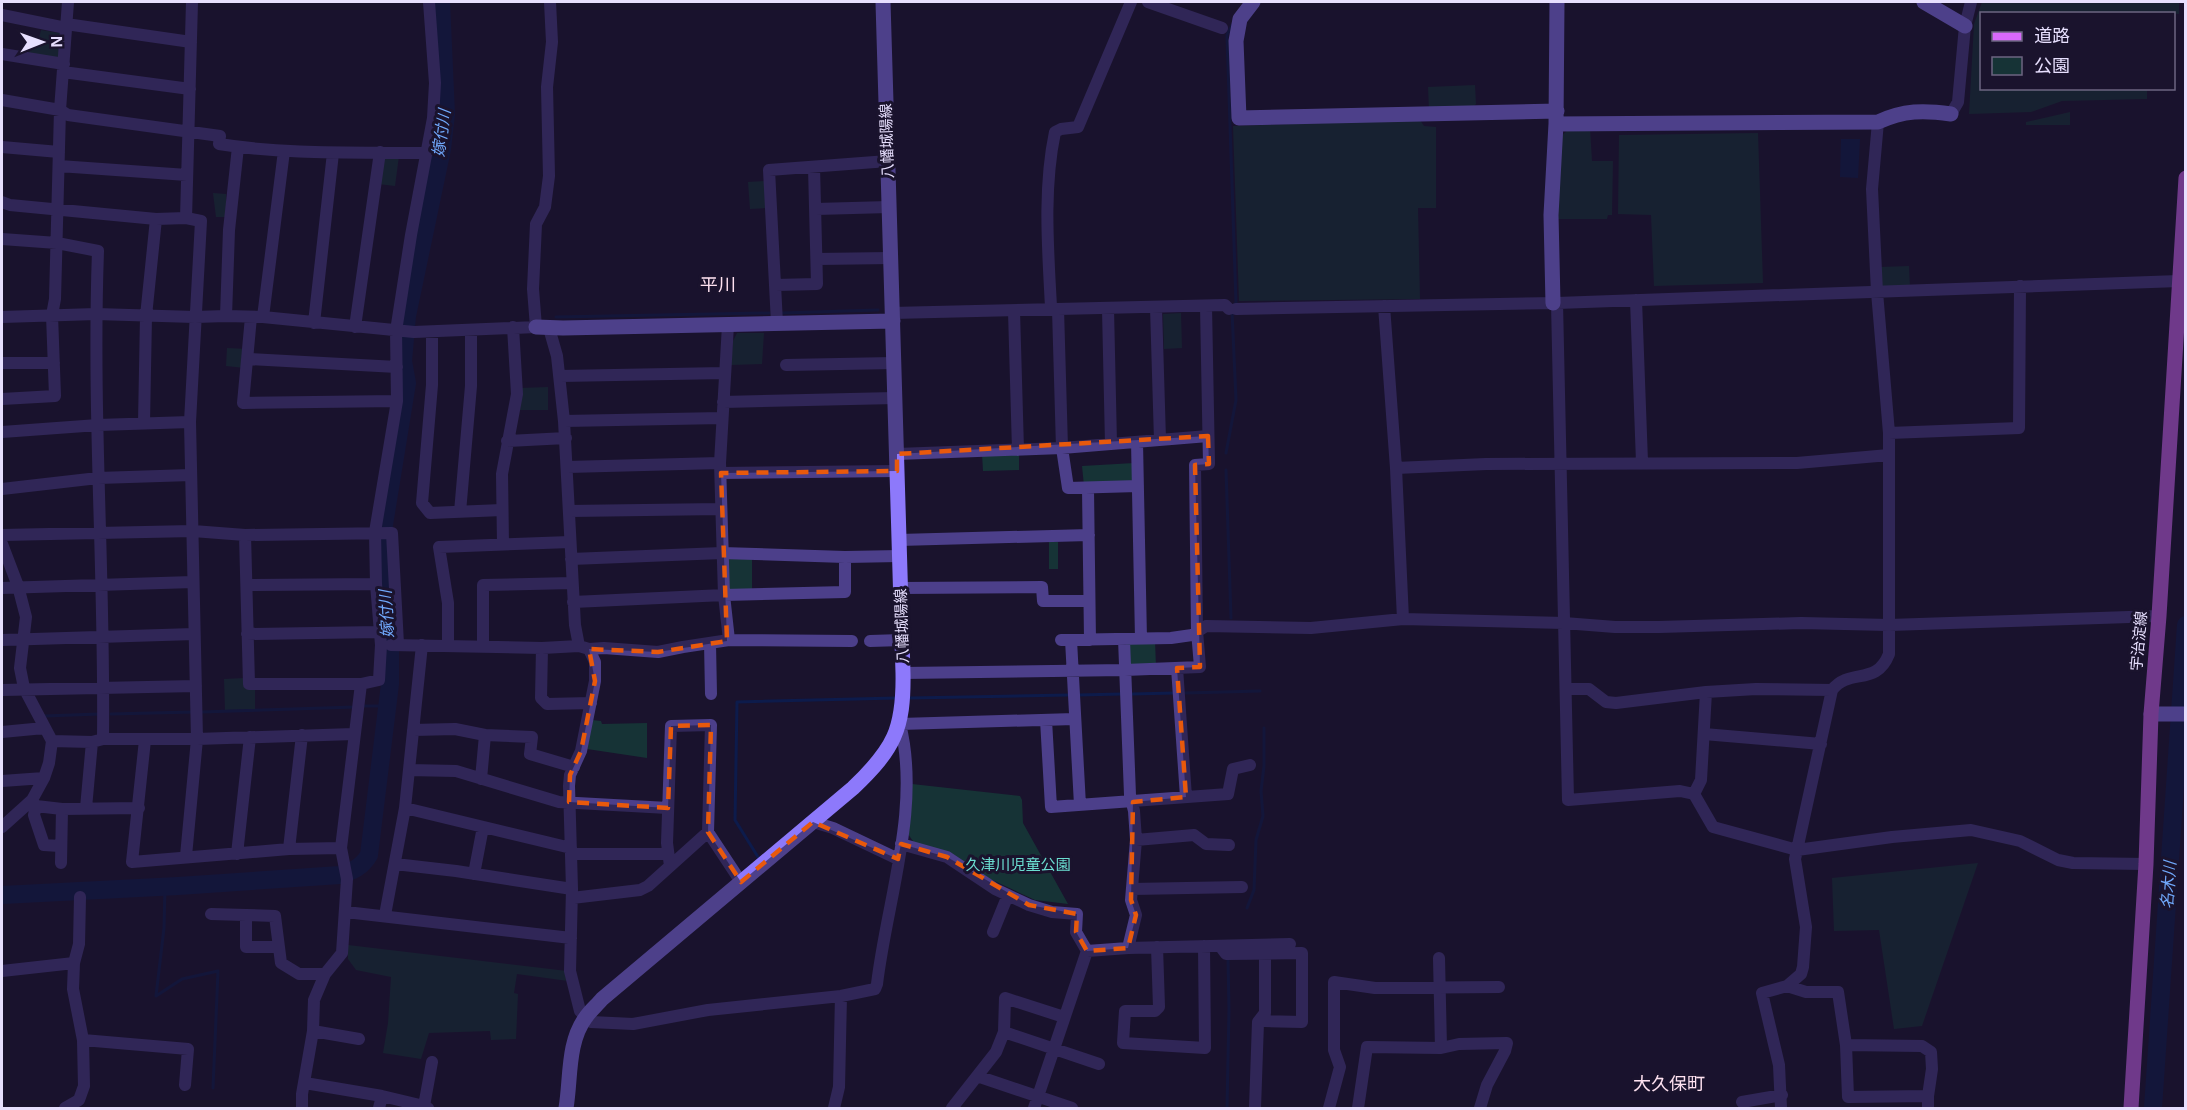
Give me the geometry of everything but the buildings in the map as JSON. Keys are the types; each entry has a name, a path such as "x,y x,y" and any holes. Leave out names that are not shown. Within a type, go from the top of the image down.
{"main road":[{"name":"宇治淀線","path":"2131,1108 2146,864 2151,714 2186,178"}],"street":[{"path":"2,399 55,396 52,315 55,299 60,110 68,2"},
{"path":"186,219 192,2"},
{"path":"245,536 249,684 361,684 379,680 380,639 375,532 397,402 398,331 411,235 434,118 435,83 429,2"},
{"path":"550,2 552,42 548,87 549,176 545,207 536,224 533,289 542,327 557,356 566,438 573,602 584,647 595,662 595,681 581,751 570,775 572,893 570,971 580,1011 591,1022 633,1024 708,1010 841,996 874,989 877,984 906,803 904,740 900,724 1074,719"},
{"name":"八幡城陽線","path":"566,1108 573,1050 579,1028 586,1017 602,999 874,769 886,752 900,724 903,704 903,672 883,2"},
{"path":"1131,2 1078,127 1055,132 1050,156 1047,236 1054,308 1062,448 1068,488 1138,486"},
{"path":"1148,2 1222,28"},
{"path":"1253,2 1240,19 1236,40 1239,118 1557,117 1878,122 1900,114 1923,110 1951,114 1958,102 1965,26 1971,2"},
{"path":"1557,2 1557,117 1551,215 1561,463 1568,800 1680,791 1694,794 1713,827 1797,850 1892,837 1971,830 2020,841 2058,860 2073,863 2146,864"},
{"path":"1923,2 1965,26"},
{"path":"2,15 66,26 191,42"},
{"path":"2,54 63,68 190,89"},
{"path":"2,100 60,110 68,115 220,136 219,144 238,147 333,153 427,153"},
{"path":"1781,1108 1779,1065 1762,993 1787,986 1801,974 1805,944 1804,911 1795,859 1832,690 1840,681 1873,674 1884,666 1889,654 1889,455 1872,189 1878,122"},
{"path":"2,147 59,152"},
{"path":"226,316 229,230 238,147"},
{"path":"284,151 243,403 397,402"},
{"path":"355,327 380,152"},
{"path":"314,323 333,153"},
{"path":"777,323 768,170 888,161"},
{"path":"59,166 187,175"},
{"path":"775,285 817,284 814,167"},
{"path":"2,202 10,205 156,219 201,221 190,422 197,739 186,856"},
{"path":"816,209 889,207"},
{"path":"144,423 146,316 156,219"},
{"path":"2,239 57,243 98,251 96,314 103,688 86,808"},
{"path":"817,259 891,258"},
{"path":"2,316 96,314 257,317 398,331 432,332 513,327 728,325 1054,308 1108,309 1225,305 1233,309 1555,303 2179,281"},
{"path":"1888,433 2019,428 2020,286"},
{"path":"1636,300 1641,462"},
{"path":"903,672 1072,671 1200,667 1197,631 1195,465 1209,464 1206,306"},
{"path":"1384,306 1396,468 1403,619"},
{"path":"1156,307 1160,440"},
{"path":"1108,309 1111,444"},
{"path":"1014,311 1018,450"},
{"path":"728,325 722,418 721,508 724,595 729,640"},
{"path":"503,544 502,474 517,394 513,327"},
{"path":"460,512 471,386 471,330"},
{"path":"432,332 432,385 422,503 430,513 502,510"},
{"path":"249,359 397,367"},
{"path":"2,363 54,363"},
{"path":"786,365 894,363"},
{"path":"560,376 725,373"},
{"path":"723,402 895,398"},
{"path":"564,421 722,418"},
{"path":"2,432 98,425 190,422"},
{"path":"897,454 1062,448 1208,436"},
{"path":"507,441 566,438"},
{"path":"1137,442 1141,639"},
{"path":"1396,468 1641,462 1797,463 1889,455"},
{"path":"567,467 897,471"},
{"path":"2,489 98,478 191,475"},
{"path":"1088,489 1090,640"},
{"path":"569,511 721,508"},
{"path":"2,535 194,531 245,536 392,533 398,644"},
{"path":"571,559 722,552 845,557 899,548 1089,535"},
{"path":"447,645 448,603 439,547 570,542"},
{"path":"2,544 18,586 26,617 20,668 24,688 52,741 49,763 34,803 34,814 44,845 60,846"},
{"path":"573,602 845,592 845,557"},
{"path":"2,588 193,582"},
{"path":"483,647 483,585 572,583"},
{"path":"248,585 376,584"},
{"path":"900,588 1042,587 1043,601 1089,601"},
{"path":"1080,805 1072,671 1066,640 1171,638 1192,635 1206,626 1311,628 1403,619 1564,623 1615,627 1801,623 1889,625 2159,616"},
{"path":"2,640 194,634"},
{"path":"247,634 380,639 398,644 584,647 658,652 729,640 852,641"},
{"path":"1124,639 1130,795 1136,840 1131,900 1136,915 1128,948"},
{"path":"870,641 902,640"},
{"path":"710,643 711,694"},
{"path":"385,915 405,808 422,645"},
{"path":"542,648 542,698 547,704 591,703"},
{"path":"1177,668 1186,797"},
{"path":"302,1108 313,1031 314,1000 325,974 342,953 346,912 346,873 340,848 361,684"},
{"path":"2,690 196,686"},
{"path":"1566,689 1589,689 1606,702 1616,703 1706,692 1756,689 1832,690"},
{"path":"1694,794 1701,780 1706,692"},
{"path":"2151,714 2186,714"},
{"path":"1046,720 1051,807 1228,794 1233,769 1250,765"},
{"path":"668,860 671,726 711,726 708,832 741,882"},
{"path":"2,732 44,728"},
{"path":"413,730 455,729 485,735 532,737 530,754 574,767"},
{"path":"52,741 354,734"},
{"path":"1704,734 1821,744"},
{"path":"289,849 302,735"},
{"path":"481,779 485,735"},
{"path":"237,854 250,737"},
{"path":"145,740 132,862 289,849 340,848"},
{"path":"409,770 456,771 559,802 668,808"},
{"path":"2,781 44,778"},
{"path":"2,826 34,803 62,809 139,808"},
{"path":"405,808 571,851 668,860"},
{"path":"61,863 62,809"},
{"path":"813,822 833,828 898,859"},
{"path":"474,874 483,827"},
{"path":"395,864 474,874 572,893 640,890 648,886 668,860 708,832"},
{"path":"1136,840 1194,835 1206,844 1228,845"},
{"path":"901,844 947,857 1008,895 1029,905 1052,912 1077,914 1076,932 1087,951 1036,1102"},
{"path":"1132,889 1242,887"},
{"path":"993,932 1008,895"},
{"path":"65,1108 79,1100 84,1086 83,1040 73,989 74,963 79,944 80,897"},
{"path":"346,912 571,938"},
{"path":"211,914 275,916 281,963 299,974 325,974"},
{"path":"246,915 246,947 278,947"},
{"path":"1087,951 1290,944"},
{"path":"1255,1108 1258,1022 1265,1013 1260,945"},
{"path":"1260,945 1302,953 1302,1022 1265,1021 1262,1018"},
{"path":"1157,947 1159,1007 1155,1011 1125,1011 1124,1043 1206,1048 1204,946"},
{"path":"1439,958 1441,1048"},
{"path":"2,971 74,963"},
{"path":"1329,1108 1340,1067 1334,1050 1334,982 1375,988 1499,987"},
{"path":"1787,986 1806,992 1838,992 1845,1045 1848,1097 1928,1102 1932,1069 1931,1052 1922,1046 1845,1045"},
{"path":"834,1108 839,1087 841,996"},
{"path":"952,1108 996,1052 1005,1032 1005,998 1064,1017"},
{"path":"313,1031 360,1039"},
{"path":"1005,1032 1099,1064"},
{"path":"83,1040 188,1049 185,1085"},
{"path":"1358,1108 1367,1047 1441,1048 1459,1044 1507,1043 1487,1085 1480,1108"},
{"path":"305,1083 380,1102 426,1107 432,1062"},
{"path":"978,1076 1036,1102 1072,1108"},
{"path":"1742,1102 1782,1095"}],"highlighted area":[{"path":"1208,436 1209,464 1195,465 1200,667 1177,668 1186,797 1133,802 1131,900 1136,915 1128,948 1087,951 1076,932 1077,914 1029,905 947,857 901,844 898,859 813,822 741,882 708,832 711,725 671,726 668,808 569,802 570,775 581,751 595,681 589,649 658,652 727,641 721,473 897,471 897,454"}],"green space":[{"path":"1982,2 2179,2 2179,14 2175,12 1980,12 1980,90 2147,90 2147,99 2062,101 2031,112 1969,114 1974,24"},
{"path":"41,30 60,33 59,58 29,53 31,41 38,42"},
{"path":"1475,85 1476,104 1470,110 1429,110 1428,87"},
{"path":"2070,112 2070,125 2026,125 2026,122"},
{"path":"1420,120 1424,126 1436,127 1436,208 1418,208 1420,299 1239,301 1233,126"},
{"path":"1590,128 1592,161 1613,161 1612,215 1608,215 1607,219 1557,219 1561,136 1569,129"},
{"path":"1758,133 1763,283 1654,286 1651,215 1618,214 1619,135"},
{"path":"389,156 399,156 395,186 378,184 381,161"},
{"path":"765,181 767,208 750,209 748,182"},
{"path":"213,193 226,194 226,217 216,217"},
{"path":"1909,266 1910,288 1881,289 1880,267"},
{"path":"1181,313 1182,348 1164,349 1163,314"},
{"path":"737,333 764,333 762,364 731,365 733,341"},
{"path":"227,348 247,349 245,368 226,366"},
{"path":"548,387 548,410 517,410 520,388"},
{"path":"1019,453 1019,470 983,471 982,454"},
{"path":"1134,463 1134,479 1131,483 1084,486 1082,466"},
{"path":"1049,542 1058,542 1058,569 1049,569"},
{"path":"729,559 752,559 752,590 729,590 726,563"},
{"path":"1155,641 1156,666 1127,667 1126,643"},
{"path":"245,678 255,687 255,709 225,710 224,679"},
{"path":"592,720 601,721 602,724 647,723 647,758 587,749"},
{"name":"久津川児童公園","path":"912,784 1020,796 1023,823 1068,904 1035,900 915,844 908,834"},
{"path":"1978,863 1922,1026 1894,1029 1879,930 1834,931 1832,878"},
{"path":"348,945 567,971 568,981 517,974 514,993 518,994 516,1039 491,1040 490,1031 429,1033 421,1059 383,1053 388,1023 391,977 356,970 348,959"}],"water":[{"path":"1841,139 1860,139 1858,178 1840,177"}],"waterway":[{"name":"嫁付川","path":"2,895 340,875 357,868 369,855 390,684 390,631 382,537 407,383 403,361 407,316 442,149 446,114 441,2"},
{"path":"1232,25 1227,35 1236,303 1234,305"},
{"path":"782,313 878,310"},
{"path":"1226,453 1236,400 1232,311"},
{"path":"556,317 769,313"},
{"path":"1226,470 1231,618"},
{"name":"名木川","path":"2153,1108 2186,625"},
{"path":"1185,693 1260,691"},
{"path":"1132,694 1175,693"},
{"path":"1078,695 1122,694"},
{"path":"910,698 1068,695"},
{"path":"758,857 735,820 737,702 896,698"},
{"path":"364,706 388,706"},
{"path":"201,712 355,707"},
{"path":"111,714 193,712"},
{"path":"45,716 99,714"},
{"path":"1247,908 1254,890 1256,840 1263,816 1261,791 1264,766 1264,728"},
{"path":"165,887 164,928 156,996 182,979 218,971 213,1088"},
{"path":"1227,1108 1228,958"}],"district":[{"name":"平川","path":"718,285"},
{"name":"大久保町","path":"1669,1084"}]}
